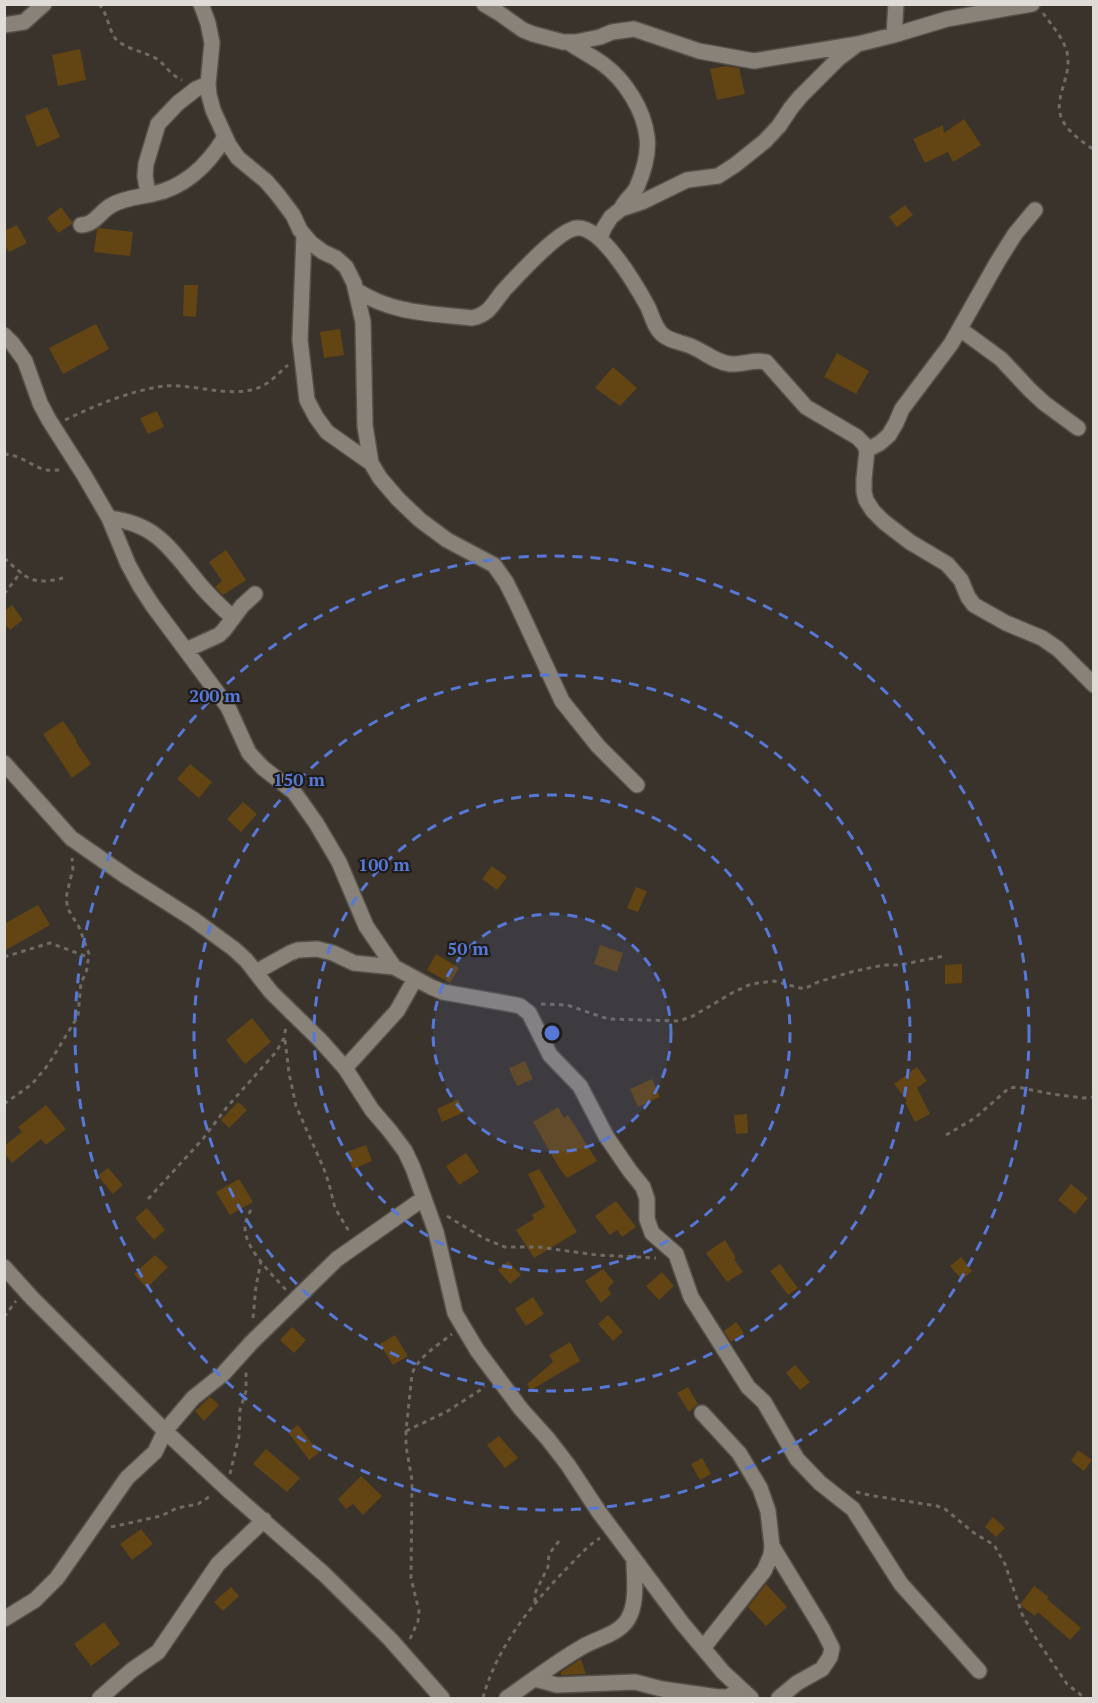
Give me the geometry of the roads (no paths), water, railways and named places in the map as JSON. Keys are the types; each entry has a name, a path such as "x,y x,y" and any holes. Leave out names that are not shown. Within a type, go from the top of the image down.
{"street":[{"path":"4,25 24,22 44,4"},
{"path":"201,4 212,43 202,86 225,137 238,158 266,181 278,195 311,243 346,267 354,283 363,322 365,426 371,463 380,478 398,499 420,520 447,540 494,565 512,593 562,701 598,746 637,785"},
{"path":"484,4 523,30 568,42 634,29 699,51 754,61 858,44 947,19 1037,9"},
{"path":"894,35 896,4"},
{"path":"568,42 604,64 617,76 637,107 643,122 647,146 642,170 637,187 621,209"},
{"path":"600,238 611,217 621,209 642,202 680,183 696,178 718,176 729,169 765,141 800,97 839,58 858,44"},
{"path":"148,194 146,164 158,124 178,103 202,86"},
{"path":"81,225 90,224 110,205 122,200 168,189 182,183 196,173 216,152 225,137"},
{"path":"867,450 889,435 902,409 960,329 1015,234 1035,210"},
{"path":"356,290 381,304 399,309 472,318 480,316 487,312 505,289 554,240 577,228 589,230 608,246 633,283 663,335 691,346 721,362 730,364 766,362 806,407 857,437 864,444 867,450 864,492 866,500 884,522 910,542 947,564 961,580 974,605 1006,623 1042,638 1058,650 1094,685"},
{"path":"304,235 300,340 308,399 316,417 327,432 371,463"},
{"path":"960,329 1001,359 1044,403 1078,428"},
{"path":"4,335 25,361 40,404 109,518 140,586 228,707 249,753 263,768 294,792 316,823 339,862 366,926 394,967"},
{"path":"109,518 146,528 167,543 216,603 233,618"},
{"path":"186,651 219,635 242,606 255,594"},
{"path":"4,763 71,838 234,949 271,992 345,1068 372,1110 405,1151 413,1168 436,1232 455,1313 462,1326 498,1379 568,1465 682,1623 723,1672 746,1694"},
{"path":"256,972 290,953 317,949 358,964 394,967 443,992 520,1006 529,1014 550,1055 580,1086 606,1136 646,1191 647,1219 652,1233 672,1250 678,1259 691,1297 748,1387 764,1402 798,1459 820,1483 853,1509 902,1584 979,1671"},
{"path":"345,1068 397,1011 415,979"},
{"path":"4,1619 29,1604 57,1578 127,1478 155,1452 165,1431 193,1398 223,1374 249,1345 337,1259 426,1204"},
{"path":"4,1267 165,1431 324,1574 390,1639 442,1698"},
{"path":"702,1413 739,1454 760,1488 768,1512 772,1546 764,1571 703,1648"},
{"path":"100,1698 132,1670 158,1652 218,1564 264,1520"},
{"path":"772,1546 832,1648 830,1657 822,1669 797,1683 780,1698"},
{"path":"507,1698 584,1646 623,1625 629,1618 634,1599 634,1559"},
{"path":"535,1679 557,1685 635,1682 662,1689 718,1697 746,1694"}]}
